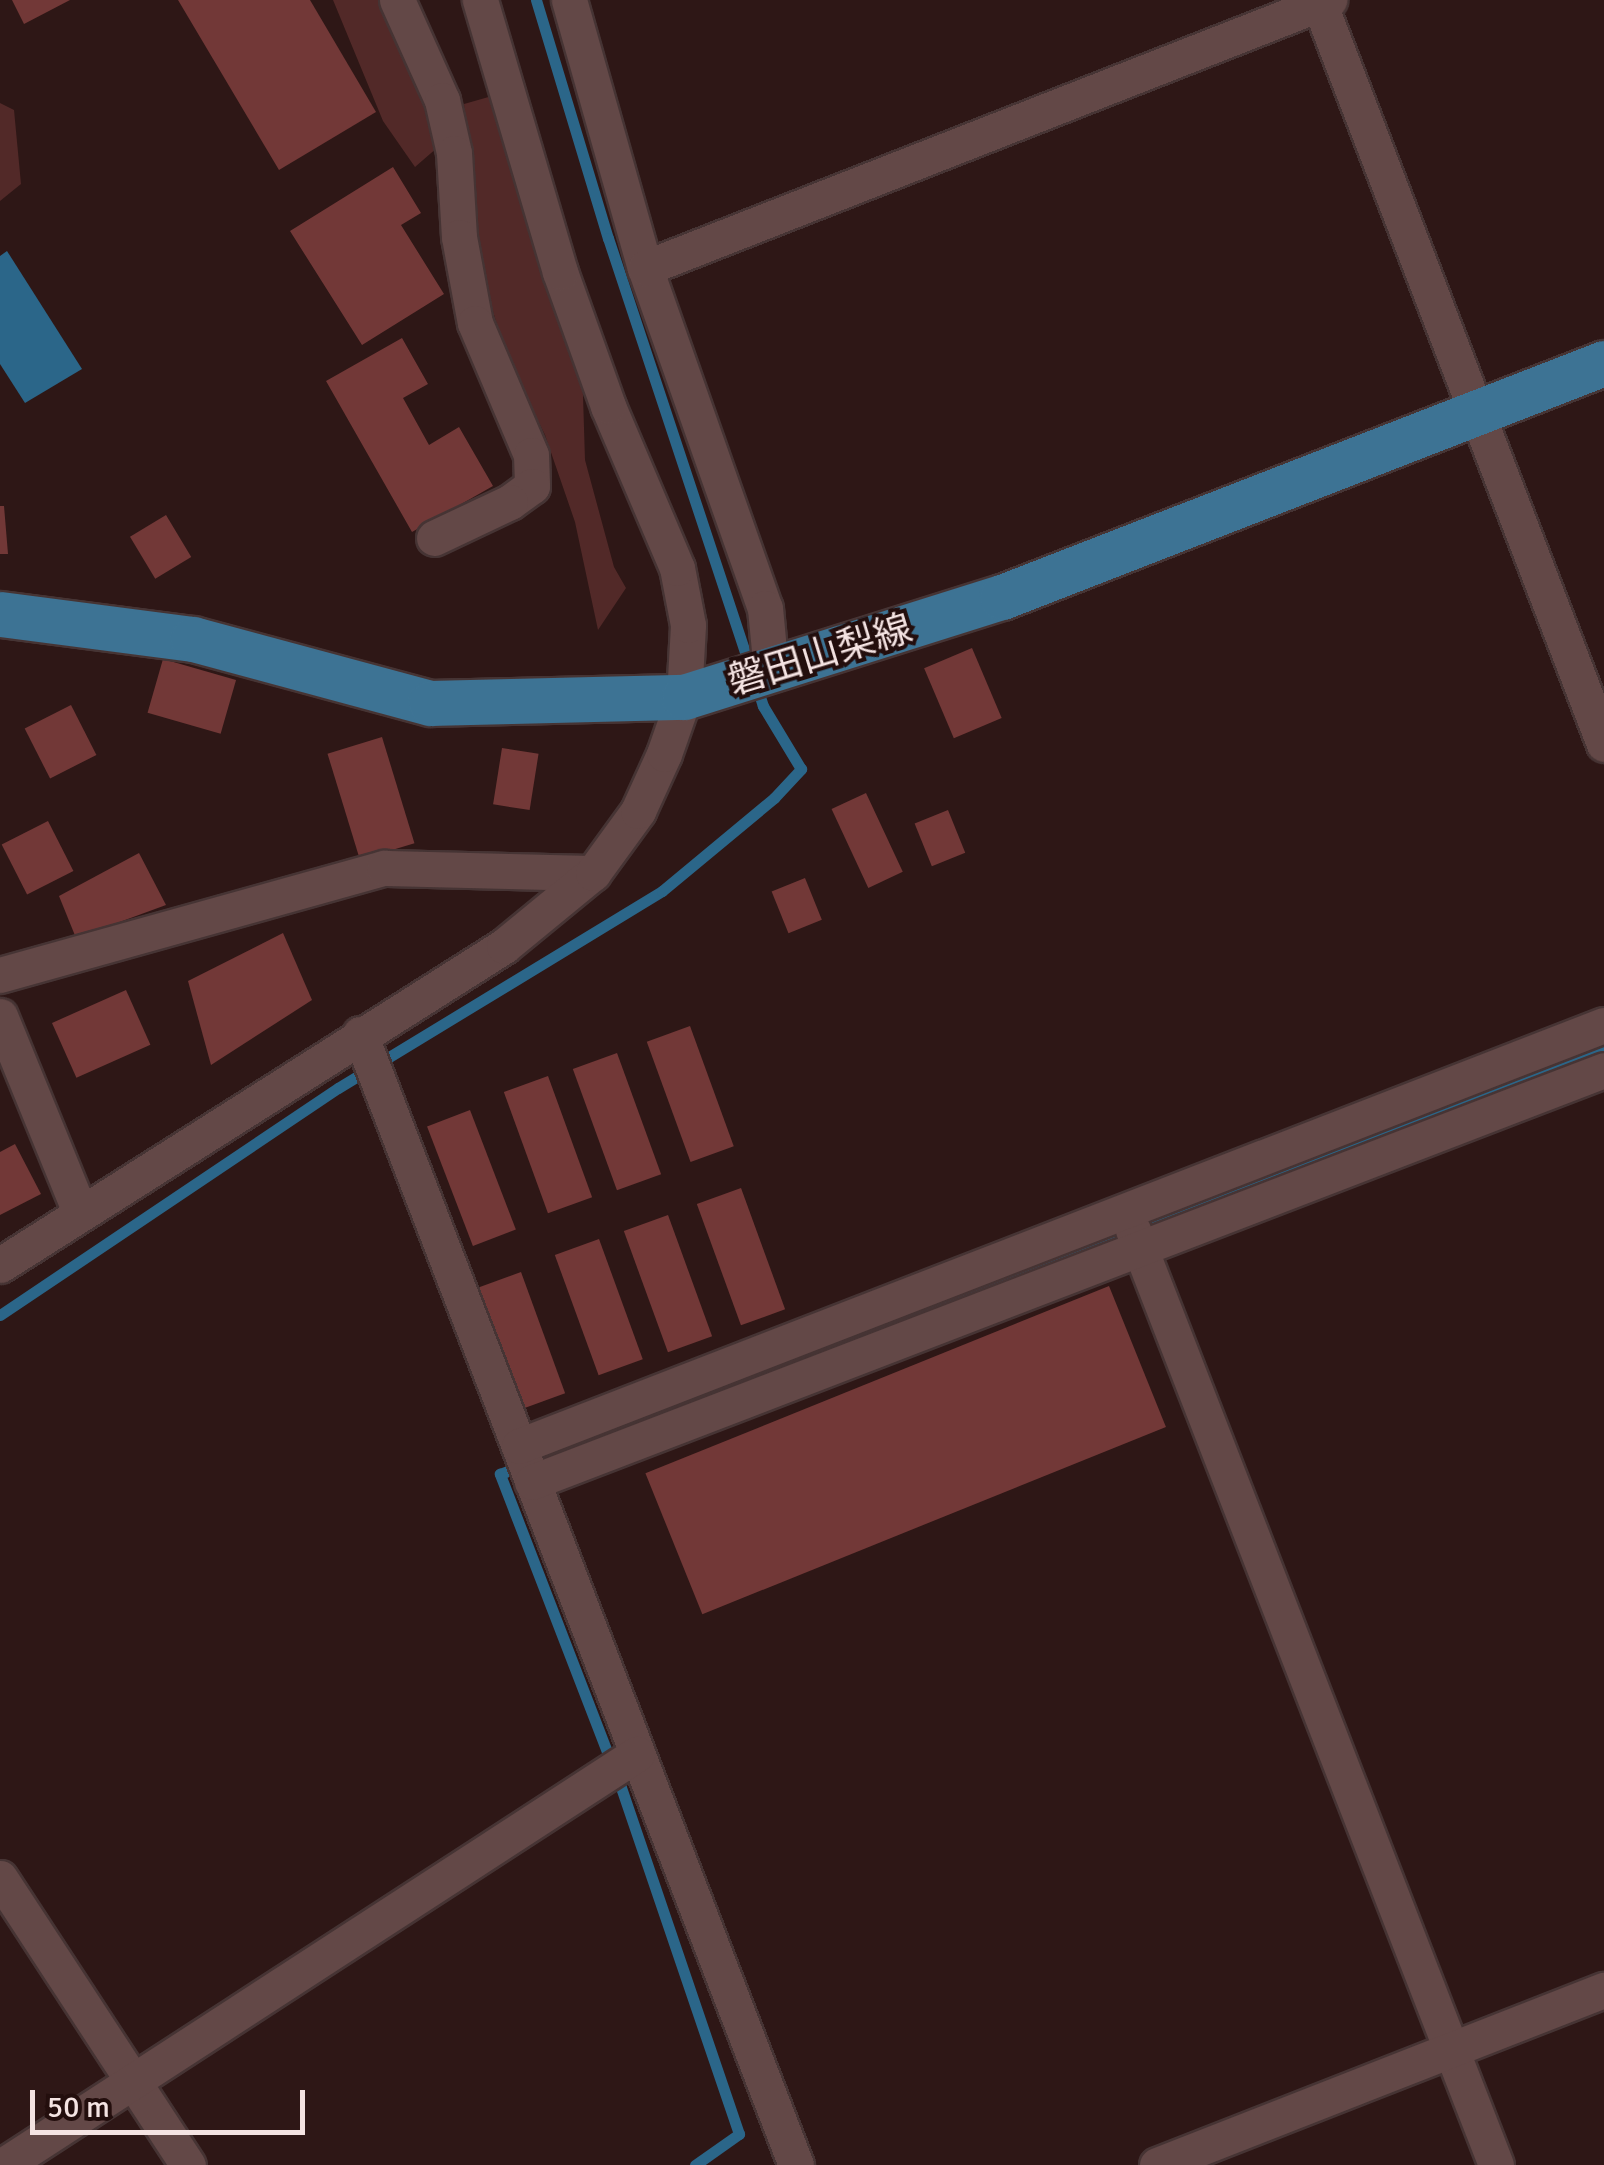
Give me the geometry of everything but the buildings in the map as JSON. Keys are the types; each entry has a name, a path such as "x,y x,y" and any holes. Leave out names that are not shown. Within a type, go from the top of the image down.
{"main road":[{"name":"磐田山梨線","path":"0,614 193,639 432,703 684,697 1002,597 1604,363"}],"street":[{"path":"398,0 442,100 454,152 459,237 475,323 531,455 532,486 510,502 434,538"},
{"path":"0,1265 504,946 593,873 638,811 684,697 688,625 677,568 608,406 560,272 480,0"},
{"path":"569,0 645,268 765,608 771,671"},
{"path":"645,268 1322,1 1604,744"},
{"path":"0,975 384,868 593,873"},
{"path":"0,1016 80,1212"},
{"path":"519,1446 1604,1025"},
{"path":"360,1034 796,2165"},
{"path":"532,1482 1604,1070"},
{"path":"1126,1210 1496,2165"},
{"path":"4,2165 637,1754"},
{"path":"0,1878 188,2165"},
{"path":"1157,2165 1604,1990"}],"shaded area":[{"path":"333,0 404,0 403,49 438,147 415,167 383,121"},
{"path":"492,96 581,331 585,460 614,567 626,588 598,630 575,522 545,435 505,352 475,250 464,104"},
{"path":"0,103 14,110 21,184 0,201"}],"water":[{"path":"7,251 82,369 25,403 0,364 0,256"}],"waterway":[{"path":"536,0 608,238 750,667"},
{"path":"0,1315 338,1088 662,891 774,798 801,769 763,706 756,685"},
{"path":"695,2165 739,2134 621,1788 500,1474 1604,1047"}]}
